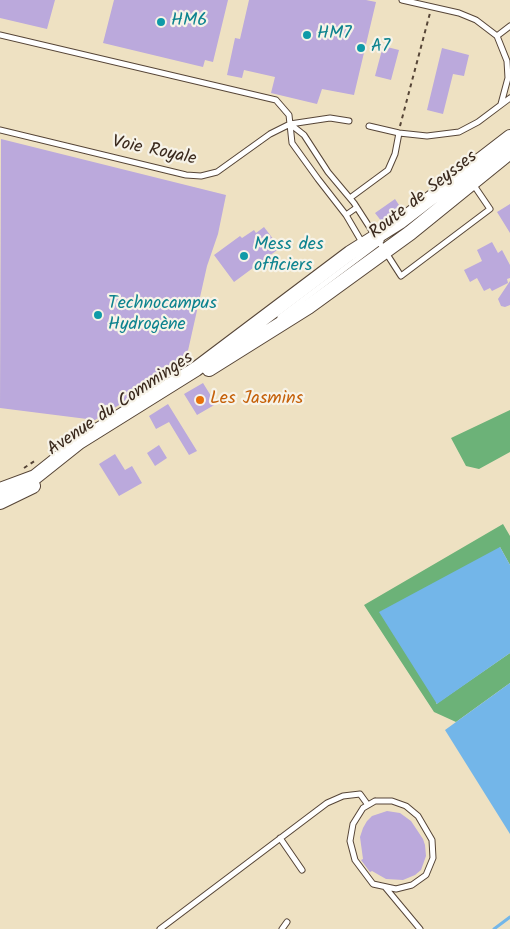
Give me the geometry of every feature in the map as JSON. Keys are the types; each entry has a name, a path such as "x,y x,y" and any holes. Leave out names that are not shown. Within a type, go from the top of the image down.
{"main road":[{"name":"Route de Seysses","path":"355,261 401,221 510,137"},
{"name":"Route de Seysses","path":"355,261 375,245 410,233 510,152"},
{"name":"Avenue du Comminges","path":"0,490 35,477 79,442 196,369 355,261"},
{"name":"Avenue du Comminges","path":"0,502 39,483 80,451 308,307 355,261"}],"lane":[{"path":"402,0 459,13 476,20 497,36 507,62 508,78 501,104"},
{"path":"497,36 510,26"},
{"path":"0,35 276,100 289,115 292,143 346,216 402,276 490,209 472,183"},
{"path":"369,126 398,134 427,136 458,132 478,122 510,98"},
{"name":"Voie Royale","path":"0,130 186,175 201,176 217,172 270,134 290,124 330,118 350,121"},
{"path":"290,124 304,135 328,172 350,198 375,245"},
{"path":"350,198 388,170 395,154 398,134"},
{"path":"346,216 356,208"},
{"path":"160,929 328,803 343,796 360,794 368,805"},
{"path":"392,800 406,806 418,816 432,840 433,858 426,875 412,885 396,889 384,886 373,884 354,860 350,842 354,824 363,808 375,801 392,800"},
{"path":"280,838 302,870"},
{"path":"384,886 420,929"},
{"path":"282,929 287,922"}],"path":[{"path":"398,134 431,8"}],"green space":[{"path":"510,410 510,452 479,469 466,466 451,438"},
{"path":"503,524 510,536 510,565 500,547 436,704 510,653 510,683 456,722 434,712 364,605"}],"water":[{"path":"500,547 510,565 510,653 437,704 379,612"},
{"path":"510,683 510,834 445,730"}],"building":[{"path":"0,0 55,0 47,29 0,18"},
{"name":"HM6","path":"114,0 228,0 213,62 205,60 203,67 103,43"},
{"name":"HM7","path":"249,0 366,0 376,2 354,95 322,89 317,104 271,93 275,77 244,70 242,78 227,75 235,38 240,39"},
{"path":"383,46 399,50 391,80 375,76"},
{"path":"442,48 469,55 464,76 453,74 443,114 427,110"},
{"name":"Technocampus Hydrogène","path":"1,139 226,195 218,234 207,266 185,364 95,420 0,408"},
{"path":"395,199 401,208 382,222 375,213"},
{"path":"510,204 510,233 497,212"},
{"name":"Mess des officiers","path":"264,227 280,248 234,282 214,255 240,236 242,238 254,230 256,233"},
{"path":"492,242 498,253 502,250 510,265 510,278 507,279 508,283 492,291 490,288 484,291 477,278 470,282 464,270 482,261 477,250"},
{"path":"510,281 510,305 501,306 498,299"},
{"name":"Les Jasmins","path":"203,383 216,404 197,415 184,394"},
{"path":"168,404 197,451 189,455 169,422 156,429 149,416"},
{"path":"159,445 167,458 155,466 147,453"},
{"path":"115,454 125,470 132,466 142,483 119,496 99,464"},
{"path":"387,811 400,813 411,821 425,845 426,856 421,870 403,880 386,879 372,871 370,872 361,860 363,859 360,837 363,828 372,816"}],"waterway":[{"path":"494,929 510,917"}],"place":[{"name":"HM6","path":"161,22"},
{"name":"HM7","path":"307,35"},
{"name":"A7","path":"361,48"},
{"name":"Mess des officiers","path":"244,256"},
{"name":"Technocampus Hydrogène","path":"98,315"},
{"name":"Les Jasmins","path":"200,400"}]}
